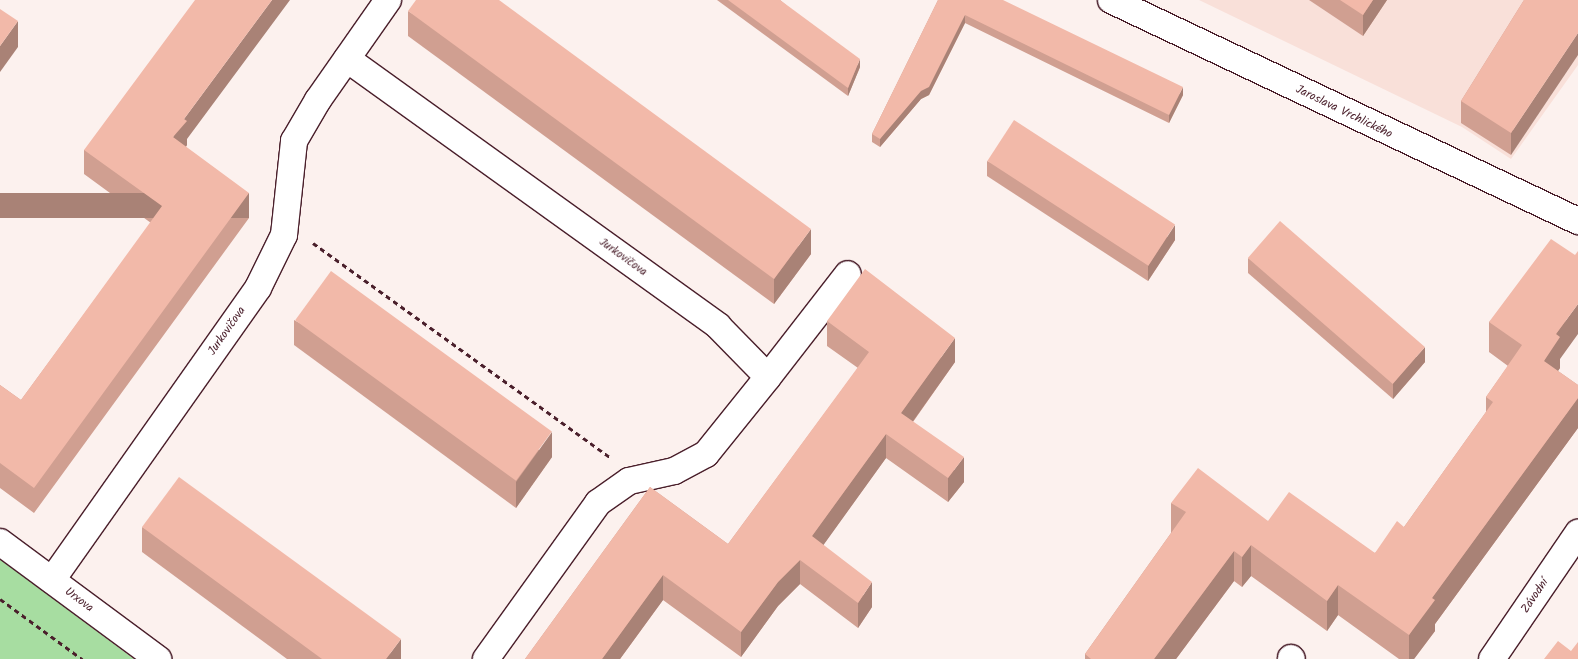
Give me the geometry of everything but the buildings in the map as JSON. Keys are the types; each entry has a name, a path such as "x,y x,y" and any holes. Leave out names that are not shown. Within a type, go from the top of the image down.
{"street":[{"name":"Jurkovičova","path":"52,580 258,288 284,235 294,141 388,0"},
{"name":"Jaroslava Vrchlického","path":"1111,0 1578,221"},
{"name":"Jurkovičova","path":"347,59 718,326 768,377"},
{"path":"486,659 598,503 629,481 674,471 706,454 848,274"},
{"name":"Závodní","path":"1492,659 1578,533"},
{"name":"Urxova","path":"0,542 158,659"}],"path":[{"path":"286,224 639,478"},
{"path":"0,599 82,659"}],"shaded area":[{"path":"1199,0 1578,0 1578,65 1511,159 1462,127"}],"green space":[{"path":"0,559 134,659 0,659"}]}
